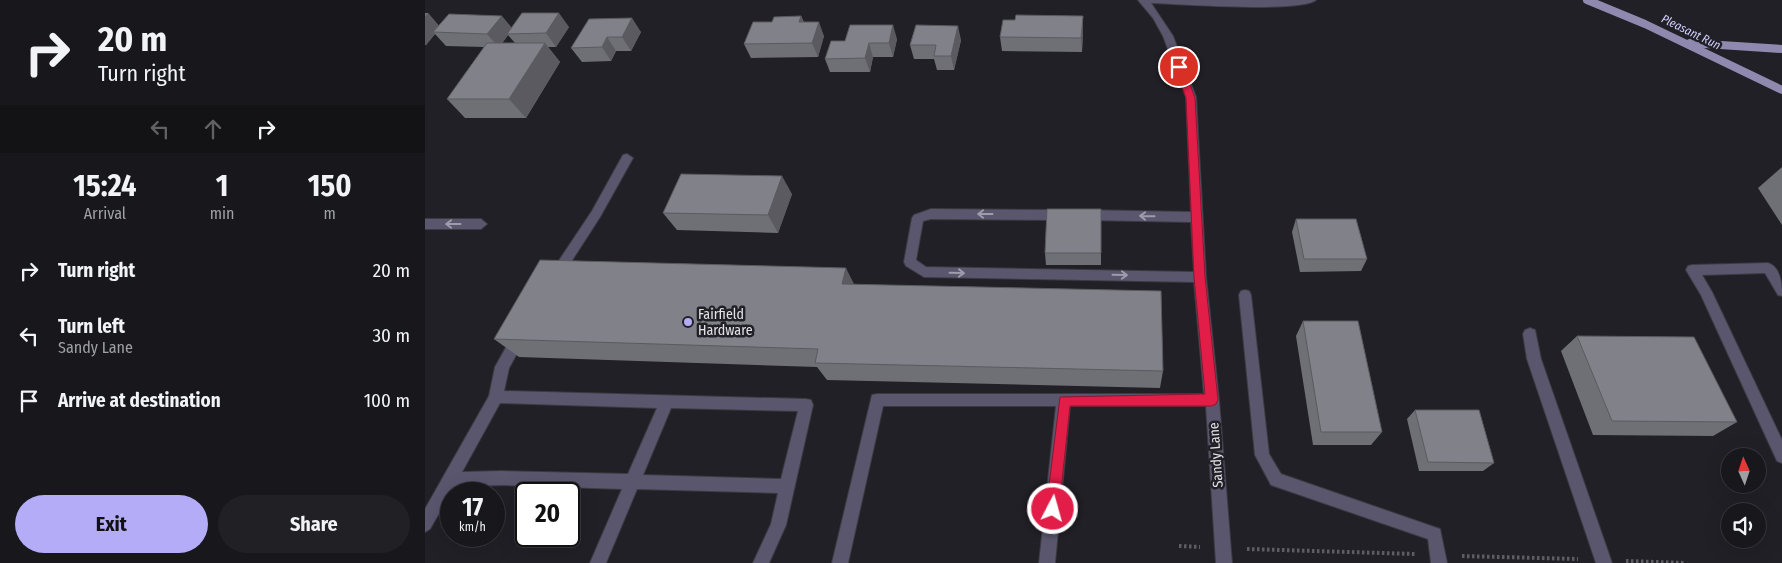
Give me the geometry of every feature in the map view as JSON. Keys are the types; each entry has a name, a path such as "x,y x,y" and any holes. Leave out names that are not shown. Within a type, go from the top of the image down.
{"street":[{"path":"1143,0 1281,4 1311,0"},
{"name":"Sandy Lane","path":"1143,0 1157,17 1168,36 1191,98 1200,277 1212,400 1224,563"},
{"path":"547,290 596,214 627,158"},
{"path":"1196,217 931,214 919,218 910,262 924,272 1200,277"},
{"path":"425,224 481,224"},
{"path":"1782,291 1768,268 1693,270 1706,292 1782,456"},
{"path":"1245,295 1263,455 1276,480 1435,534 1438,559"},
{"path":"425,524 496,397 503,367 527,324"},
{"path":"1530,334 1534,359 1604,562"},
{"path":"496,397 806,405 778,526 761,563"},
{"path":"840,563 877,400 1212,400"},
{"path":"598,563 667,401"},
{"path":"1047,563 1064,401"},
{"path":"449,480 501,478 787,486"}],"path":[{"path":"1256,550 1438,559 1685,563"}],"building":[{"path":"522,13 559,13 546,33 507,34"},
{"path":"449,14 502,16 487,34 433,32"},
{"path":"1016,15 1083,16 1081,38 1000,37 1003,20 1015,20"},
{"path":"801,16 799,22 819,22 812,43 744,44 753,22 772,22 774,17"},
{"path":"632,18 622,37 607,37 602,47 571,48 589,19"},
{"path":"850,25 893,25 889,43 869,43 865,58 825,59 831,41 845,41"},
{"path":"916,25 958,26 951,56 934,56 936,45 910,45"},
{"path":"487,43 545,43 509,99 447,99"},
{"path":"681,174 782,176 768,215 663,213"},
{"path":"1047,209 1101,209 1101,253 1045,253"},
{"path":"1296,219 1356,219 1367,259 1304,259"},
{"path":"540,260 846,268 842,284 1161,291 1163,371 815,363 818,349 494,339"},
{"path":"1303,321 1358,321 1382,432 1321,432"},
{"path":"1577,336 1694,337 1737,422 1612,421"},
{"path":"1415,410 1479,410 1494,463 1428,462"}],"waterway":[{"name":"Pleasant Run","path":"1587,0 1645,24 1782,90"},
{"path":"1690,43 1782,49"}],"place":[{"name":"Fairfield Hardware","path":"688,322"}],"route":[{"path":"1053,509 1064,401 1212,400 1200,277 1191,98 1179,67"}]}
